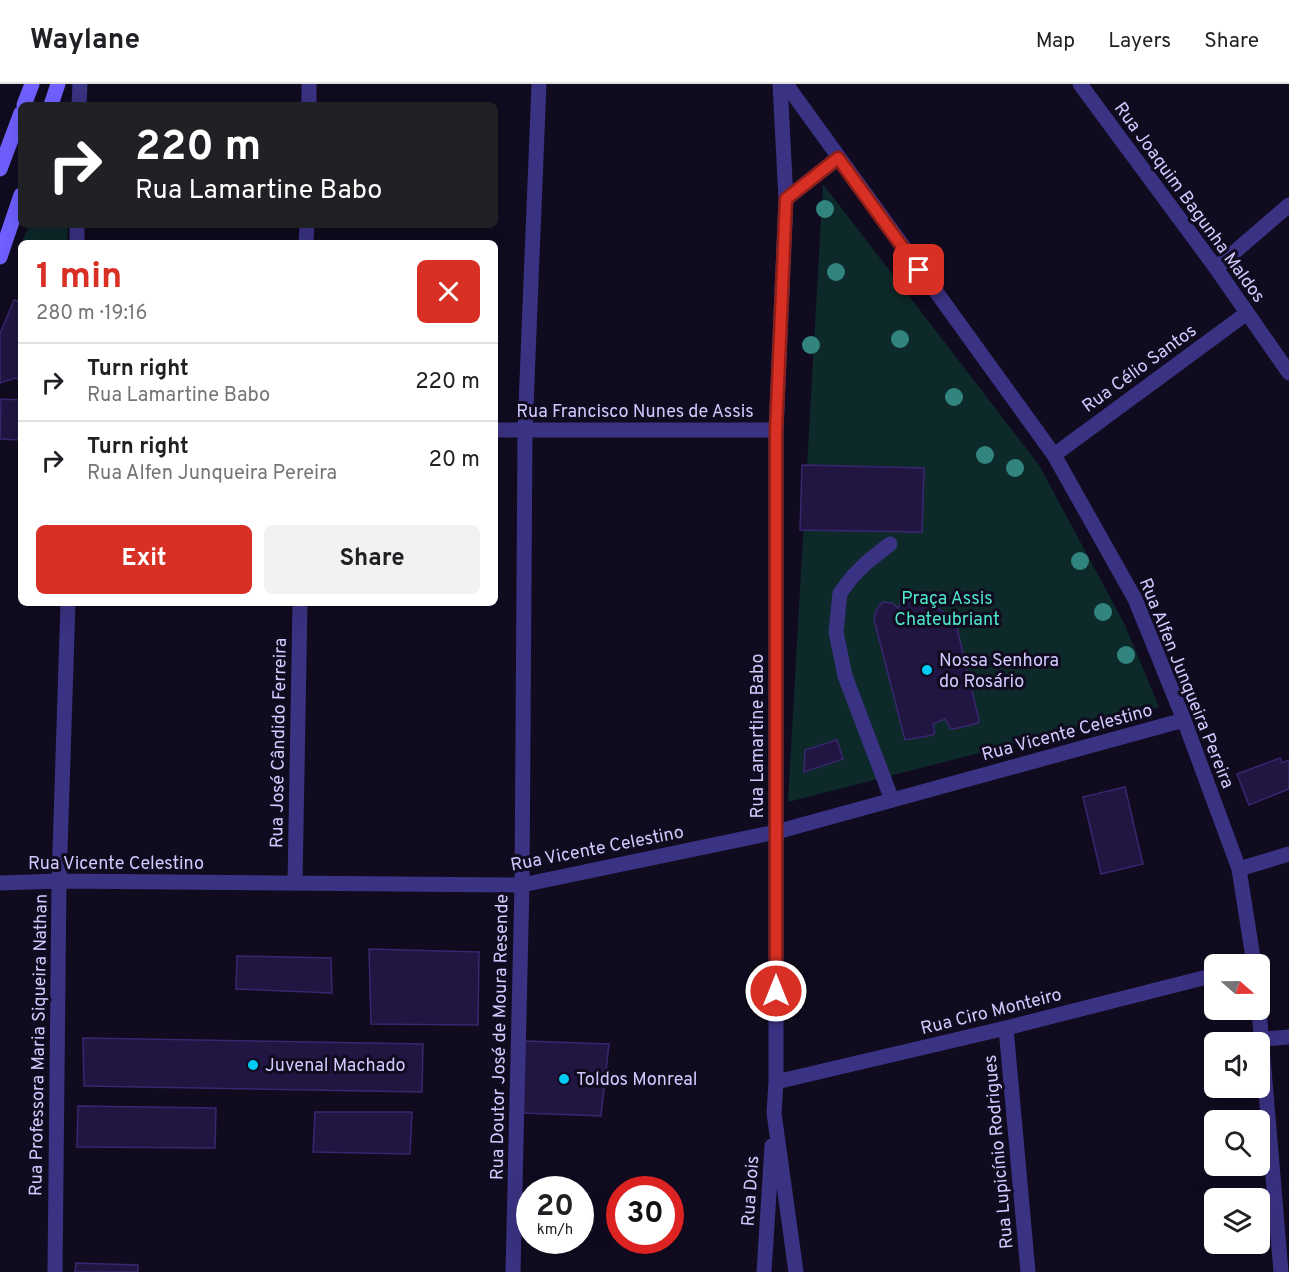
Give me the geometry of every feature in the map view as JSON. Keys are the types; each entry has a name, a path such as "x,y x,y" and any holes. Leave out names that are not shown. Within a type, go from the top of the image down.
{"main road":[{"path":"25,102 32,84"},
{"path":"52,102 58,84"},
{"path":"0,168 18,121"},
{"path":"0,257 18,204"}],"street":[{"path":"80,84 80,102"},
{"path":"309,84 309,102"},
{"name":"Rua Doutor José de Moura Resende","path":"513,1272 522,885 525,430 539,84"},
{"name":"Rua Lamartine Babo","path":"780,84 786,199 776,430 776,1082 774,1113 796,1272"},
{"name":"Rua Alfen Junqueira Pereira","path":"786,84 1054,455 1135,599 1184,720 1239,869 1252,954"},
{"name":"Rua Joaquim Bagunha Maldos","path":"1080,84 1216,268 1289,373"},
{"path":"786,199 838,158"},
{"path":"1216,268 1289,205"},
{"name":"Rua Célio Santos","path":"1054,455 1247,313"},
{"name":"Rua Francisco Nunes de Assis","path":"498,430 776,430"},
{"path":"890,544 866,563 840,593 836,632 846,676 892,800"},
{"name":"Rua Professora Maria Siqueira Nathan","path":"55,1272 59,881 68,606"},
{"name":"Rua José Cândido Ferreira","path":"295,883 300,606"},
{"name":"Rua Vicente Celestino","path":"0,882 522,885 776,832 1184,720"},
{"path":"1239,869 1289,854"},
{"name":"Rua Ciro Monteiro","path":"776,1082 1006,1028 1204,978"},
{"name":"Rua Lupicínio Rodrigues","path":"1006,1028 1029,1272"},
{"path":"1270,1037 1289,1036"},
{"path":"1268,1098 1283,1264"},
{"name":"Rua Dois","path":"764,1272 774,1113"}],"green space":[{"name":"Praça Assis Chateubriant","path":"823,184 1039,465 1125,625 1159,707 788,802"},
{"path":"28,228 68,228 67,240 22,240"}],"building":[{"path":"14,300 18,301 18,379 0,383 0,334"},
{"path":"1,399 18,400 18,440 0,439"},
{"path":"802,465 924,468 922,532 800,530"},
{"name":"Nossa Senhora do Rosário","path":"911,592 918,596 920,603 924,605 930,603 955,620 979,720 978,723 954,729 950,728 945,719 933,724 935,732 933,735 905,740 874,619 876,611 883,602 892,603 898,608 904,595"},
{"path":"837,740 843,759 804,772 805,750"},
{"path":"1280,758 1282,763 1289,760 1289,789 1249,805 1237,774"},
{"path":"1125,787 1143,864 1101,874 1083,797"},
{"path":"369,949 479,952 478,1025 371,1024"},
{"path":"237,956 331,958 332,993 236,989"},
{"name":"Juvenal Machado","path":"83,1038 423,1044 422,1092 84,1086"},
{"name":"Toldos Monreal","path":"525,1041 609,1044 601,1116 522,1113"},
{"path":"78,1106 216,1108 215,1148 77,1147"},
{"path":"315,1112 412,1112 410,1154 313,1152"},
{"path":"76,1263 138,1265 138,1272 75,1272"}],"place":[{"name":"Nossa Senhora do Rosário","path":"927,670"},
{"name":"Juvenal Machado","path":"253,1065"},
{"name":"Toldos Monreal","path":"564,1079"}],"route":[{"path":"776,991 776,430 786,199 838,158 919,270"}]}
